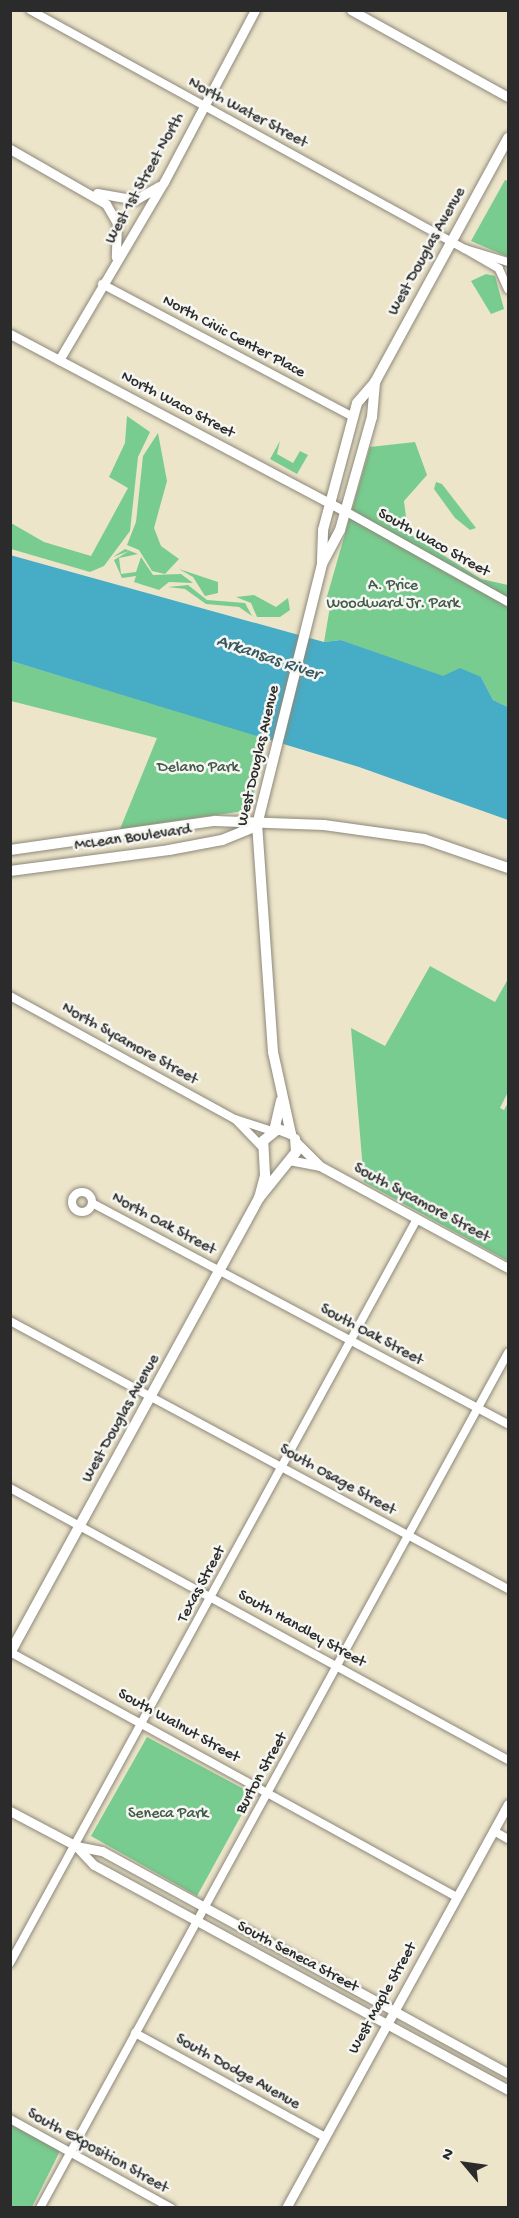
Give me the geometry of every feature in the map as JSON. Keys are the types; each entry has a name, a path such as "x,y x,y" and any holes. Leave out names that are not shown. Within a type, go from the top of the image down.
{"main road":[{"name":"West Douglas Avenue","path":"11,1652 259,1198 288,1161 294,1138 281,1100 257,825 322,564 330,503 351,416 375,382 508,138"},
{"name":"West Douglas Avenue","path":"322,564 345,511 372,417 375,382"},
{"name":"McLean Boulevard","path":"10,850 215,821 386,830 508,868"},
{"name":"McLean Boulevard","path":"10,871 169,850 222,840 257,825"},
{"name":"West Douglas Avenue","path":"259,1198 263,1151 273,1131 281,1100"},
{"path":"273,1131 294,1138"},
{"path":"263,1151 274,1163 288,1161"}],"street":[{"name":"North Water Street","path":"30,10 465,249"},
{"name":"West 1st Street North","path":"59,360 164,183 255,10"},
{"path":"351,10 508,98"},
{"path":"10,149 84,188 114,214 115,263"},
{"path":"84,188 135,200 164,183"},
{"path":"465,249 508,262"},
{"path":"465,249 508,279 508,290"},
{"name":"North Civic Center Place","path":"102,284 351,416"},
{"name":"North Waco Street","path":"10,334 345,511"},
{"name":"South Waco Street","path":"345,511 508,602"},
{"name":"North Sycamore Street","path":"10,996 235,1119 273,1131"},
{"name":"North Sycamore Street","path":"235,1119 263,1151"},
{"name":"South Sycamore Street","path":"294,1138 320,1166 508,1268"},
{"name":"South Sycamore Street","path":"288,1161 320,1166"},
{"name":"North Oak Street","path":"92,1203 221,1271"},
{"name":"Texas Street","path":"10,1963 144,1724 417,1219"},
{"name":"South Oak Street","path":"221,1271 508,1424"},
{"name":"South Osage Street","path":"10,1321 508,1589"},
{"name":"Burton Street","path":"40,2208 508,1353"},
{"name":"South Handley Street","path":"10,1488 508,1760"},
{"name":"South Walnut Street","path":"11,1652 457,1897"},
{"name":"West Maple Street","path":"286,2208 508,1804"},
{"name":"South Seneca Street","path":"10,1811 76,1846 102,1851 508,2073"},
{"path":"494,1831 508,1839"},
{"name":"South Seneca Street","path":"76,1846 94,1865 508,2090"},
{"name":"South Dodge Avenue","path":"135,2033 325,2137"},
{"name":"South Exposition Street","path":"10,2119 171,2208"}],"green space":[{"path":"505,180 508,181 508,257 471,241"},
{"path":"486,274 495,276 504,309 491,314 471,281"},
{"path":"127,416 150,432 138,457 130,531 104,566 90,572 11,549 11,523 44,542 91,556 128,488 109,477 125,443"},
{"path":"158,433 167,481 154,528 161,546 179,559 165,574 152,571 139,550 127,545 136,522 143,456"},
{"path":"280,441 277,454 293,463 300,451 308,455 297,474 270,459"},
{"name":"A. Price Woodward Jr. Park","path":"415,442 427,475 404,501 408,533 481,579 508,585 508,707 493,700 481,677 443,677 341,640 324,642 331,601 326,600 370,447"},
{"path":"436,482 442,484 476,528 470,530 455,518 434,489"},
{"path":"125,549 138,554 119,558 121,574 136,572 141,557 153,575 181,574 193,583 169,582 159,590 134,582 136,576 122,578 114,560 129,551 113,557"},
{"path":"179,569 218,582 218,593 205,596 193,577"},
{"path":"188,585 207,600 245,603 252,616 239,607 206,604 185,589 168,587"},
{"path":"254,595 276,607 288,598 290,610 280,617 257,617 251,603 236,597"},
{"name":"Delano Park","path":"11,661 257,735 254,798 244,811 120,829 157,738 11,701"},
{"path":"430,966 495,1002 508,979 508,1092 500,1108 504,1110 508,1103 508,1261 364,1182 351,1028 385,1046"},
{"name":"Seneca Park","path":"147,1737 253,1794 197,1896 91,1836"},
{"path":"10,2124 60,2151 32,2207 11,2207"}],"water":[{"name":"Arkansas River","path":"10,555 324,642 341,640 443,676 460,668 481,677 493,700 508,707 508,820 359,767 11,661"}]}
